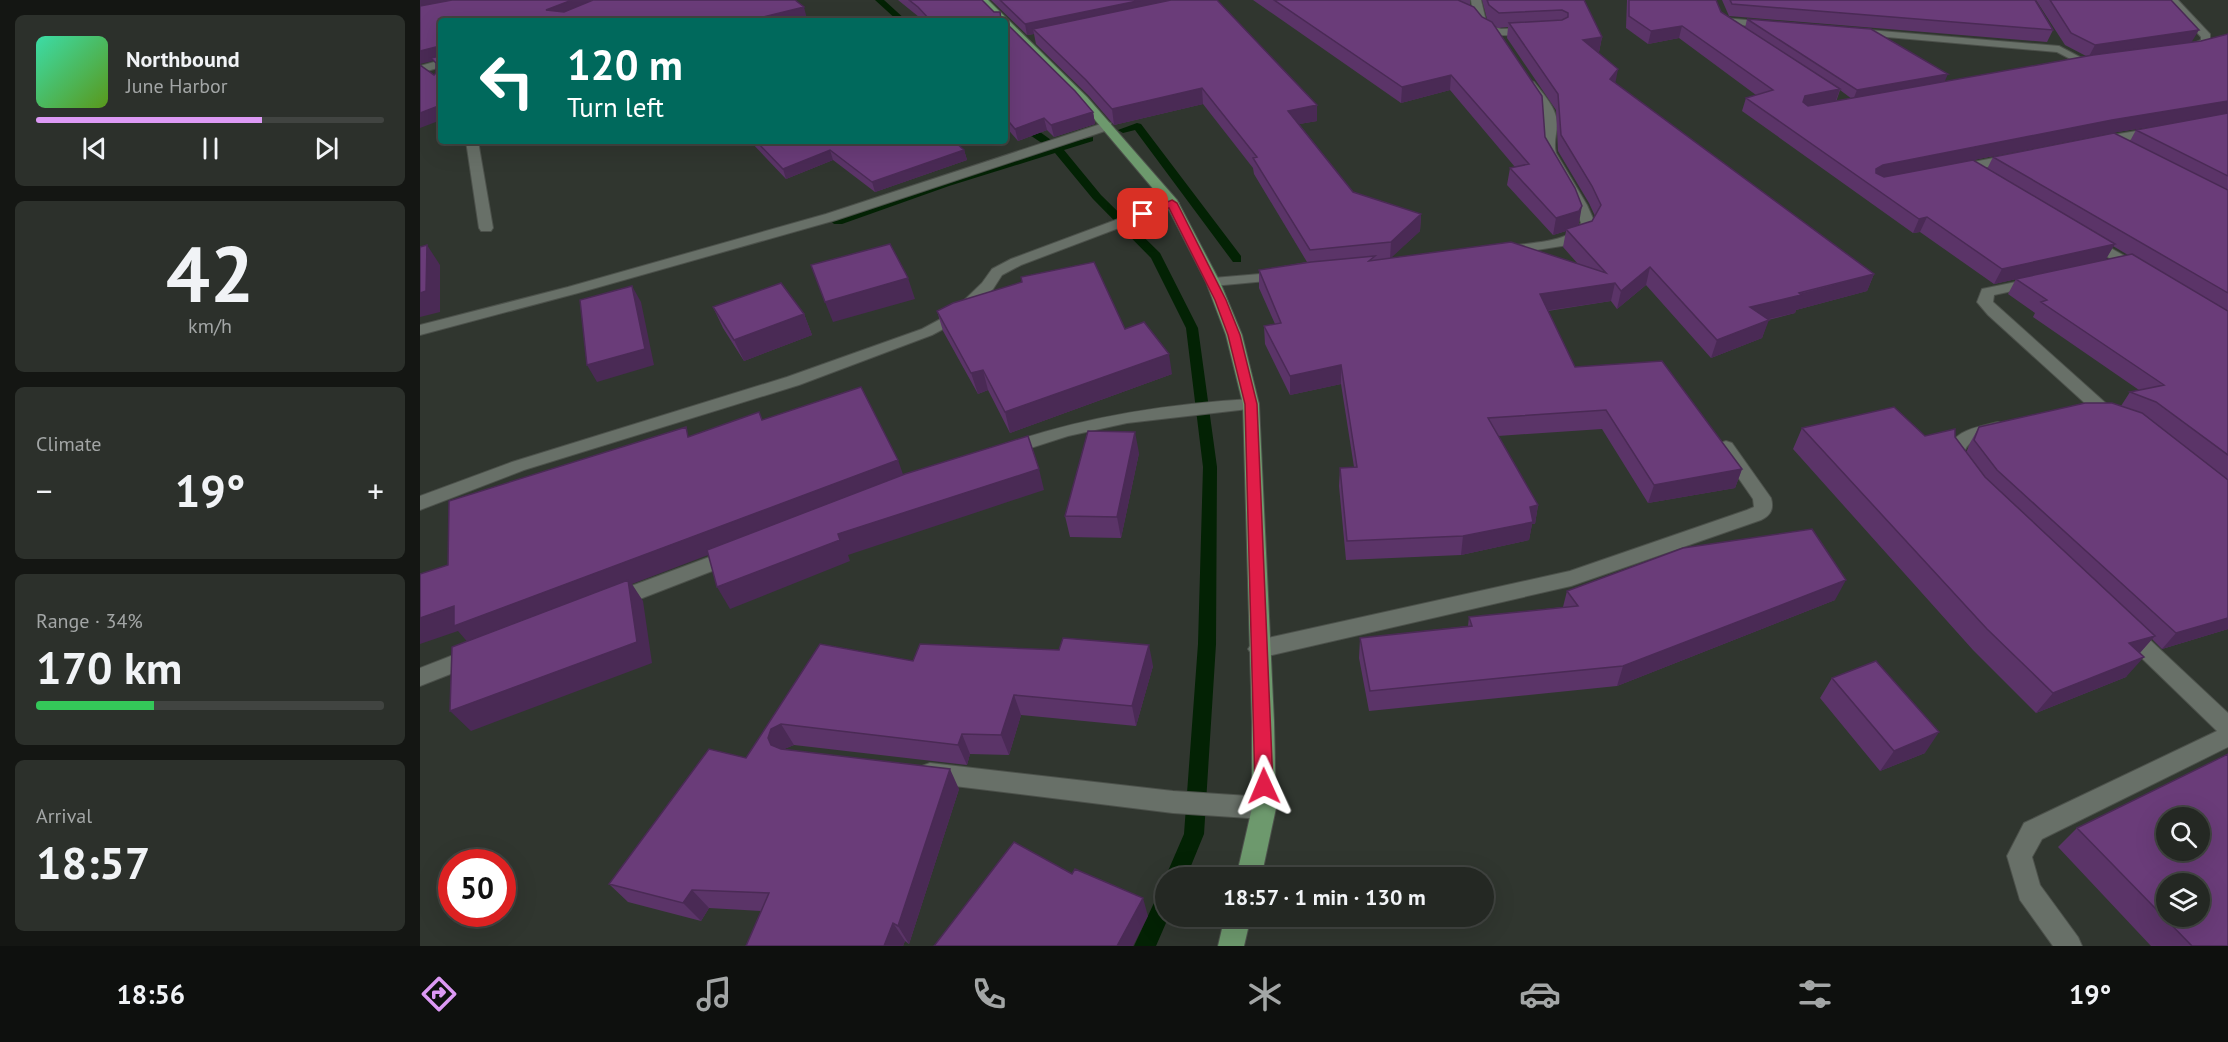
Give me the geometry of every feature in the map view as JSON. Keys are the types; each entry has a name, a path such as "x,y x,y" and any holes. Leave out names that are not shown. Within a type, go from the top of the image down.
{"main road":[{"path":"982,0 1002,18"},
{"path":"1008,23 1031,40 1172,203 1213,282 1234,335 1251,404 1264,808 1251,867"},
{"path":"1231,946 1235,927"}],"street":[{"path":"1476,0 1477,18"},
{"path":"2172,52 2193,49 2206,42 2206,36 2174,0"},
{"path":"1466,14 1477,18 1486,30 1499,37 1540,31"},
{"path":"1742,34 1721,16 1779,26"},
{"path":"1847,31 2056,44 2091,62 2062,67"},
{"path":"1869,33 1889,45"},
{"path":"1494,252 1563,242 1583,233 1588,223 1584,208 1550,153 1547,140 1551,122 1548,111 1522,72"},
{"path":"420,330 831,218 1107,126"},
{"path":"2083,145 2173,129"},
{"path":"2106,140 2126,151"},
{"path":"472,144 486,228"},
{"path":"1944,172 2025,156"},
{"path":"1967,167 1984,177"},
{"path":"420,503 518,466 794,381 927,333 955,318 988,286 997,272 1016,262 1172,203"},
{"path":"2074,231 2153,279"},
{"path":"2102,267 2125,262"},
{"path":"1213,282 1293,275"},
{"path":"2056,277 1987,292 1985,302 1993,312 2112,414 2073,410"},
{"path":"993,455 1026,442 1093,423 1175,410 1251,404"},
{"path":"1967,475 1953,457 1954,447 1964,436 2018,423"},
{"path":"1259,649 1570,578 1754,515 1762,511 1764,504 1762,498 1726,447"},
{"path":"596,608 751,549"},
{"path":"2117,622 2228,727"},
{"path":"420,677 486,651"},
{"path":"2069,946 2029,891 2019,856 2033,831 2228,736"},
{"path":"912,771 1173,802 1264,808"}],"building":[{"path":"452,0 572,0 546,10 564,12 593,0 795,0 804,7 759,18 438,18 438,106 420,113 420,65 434,75 436,73 436,63 431,58 436,57 436,47 420,51 420,6"},
{"path":"909,0 982,0 994,12 1000,12 1001,18 928,18"},
{"path":"1000,0 1142,0 1025,24"},
{"path":"1171,0 1217,0 1317,105 1288,111 1353,192 1421,214 1391,242 1310,250 1253,158 1257,157 1202,88 1112,109 1086,80 1033,29"},
{"path":"1274,0 1458,0 1474,7 1482,17 1492,22 1542,96 1545,137 1575,188 1582,206 1579,211 1556,218 1510,168 1529,164 1451,75 1402,87"},
{"path":"1487,0 1584,0 1602,37 1583,40 1618,69 1610,79 1874,274 1750,307 1769,320 1717,340 1650,267 1621,291 1615,283 1540,294 1575,367 1662,361 1742,469 1654,485 1606,410 1488,418 1538,505 1530,507 1533,522 1463,536 1347,541 1340,468 1357,467 1341,365 1290,376 1264,326 1281,323 1259,270 1375,256 1369,261 1511,242 1606,273 1566,229 1592,221 1601,205 1561,135 1558,94 1509,23 1562,20 1568,17 1568,13 1562,10 1499,13 1489,5"},
{"path":"1629,0 1716,0 1721,12 1840,89 1805,96 1803,102 1808,106 2093,55 2201,41 2228,34 2228,101 2112,120 1883,165 1876,169 1876,173 1884,177 1973,160 2115,244 2002,269 1927,217 1919,219 1746,98 1773,90 1682,26 1651,31 1629,16"},
{"path":"1730,0 2035,0 2053,30 1732,4"},
{"path":"2050,0 2171,0 2199,30 2095,45 2071,33"},
{"path":"1747,19 1871,29 1948,74 1857,90"},
{"path":"1008,25 1093,112 1051,125 1044,118 1015,129 1008,121"},
{"path":"2228,113 2228,176 2136,130"},
{"path":"2114,133 2228,190 2228,293 1993,157"},
{"path":"759,144 957,144 964,150 872,182 830,150 783,169"},
{"path":"890,244 908,278 825,302 811,265"},
{"path":"427,245 426,291 420,293 420,247"},
{"path":"2132,254 2228,311 2228,455 2156,402 2130,392 2164,385 2041,302 2047,300 2016,279"},
{"path":"1094,262 1125,329 1144,322 1169,354 1005,412 983,370 971,373 937,311 953,303 1022,282 1021,277"},
{"path":"781,283 804,314 734,340 713,307"},
{"path":"632,286 645,349 587,365 580,300"},
{"path":"861,387 898,460 454,626 454,606 420,618 420,574 448,565 449,501 686,427 688,437 759,412 762,420"},
{"path":"2085,403 2112,403 2142,413 2228,480 2228,618 2176,633 1997,470 1974,440 1979,427"},
{"path":"1894,407 1925,436 1955,429 1955,437 1985,477 2155,636 2129,643 2144,657 2053,693 1987,629 1802,428"},
{"path":"1088,431 1135,432 1117,517 1065,516"},
{"path":"1028,436 1039,469 838,534 840,540 717,587 707,550 905,474"},
{"path":"1812,529 1846,580 1623,666 1370,691 1360,638 1472,626 1469,617 1578,606 1567,591 1683,548"},
{"path":"628,580 637,642 450,711 452,647"},
{"path":"1063,638 1149,645 1132,706 1014,695 1001,735 962,734 958,745 781,724 771,729 768,738 771,745 781,749 950,769 898,926 893,923 884,946 746,946 769,893 692,890 683,903 609,884 709,749 746,758 820,644 913,661 920,644 1059,650"},
{"path":"1876,661 1939,732 1894,751 1832,678"},
{"path":"2228,754 2228,946 2192,946 2173,927 2210,927 2210,873 2156,873 2156,909 2077,828"},
{"path":"1014,842 1072,874 1075,869 1143,898 1117,946 934,946"}],"waterway":[{"path":"879,0 900,18"},
{"path":"1008,108 1019,121 1057,149"},
{"path":"1123,130 1137,126 1237,259"},
{"path":"1057,149 1089,139"},
{"path":"838,222 945,184 1057,149"},
{"path":"1057,149 1097,197 1156,256 1192,328 1210,467 1207,644 1194,834 1180,867"},
{"path":"1145,946 1155,924"}],"route":[{"path":"1143,214 1172,203 1206,267 1234,335 1251,404 1264,786"}]}
